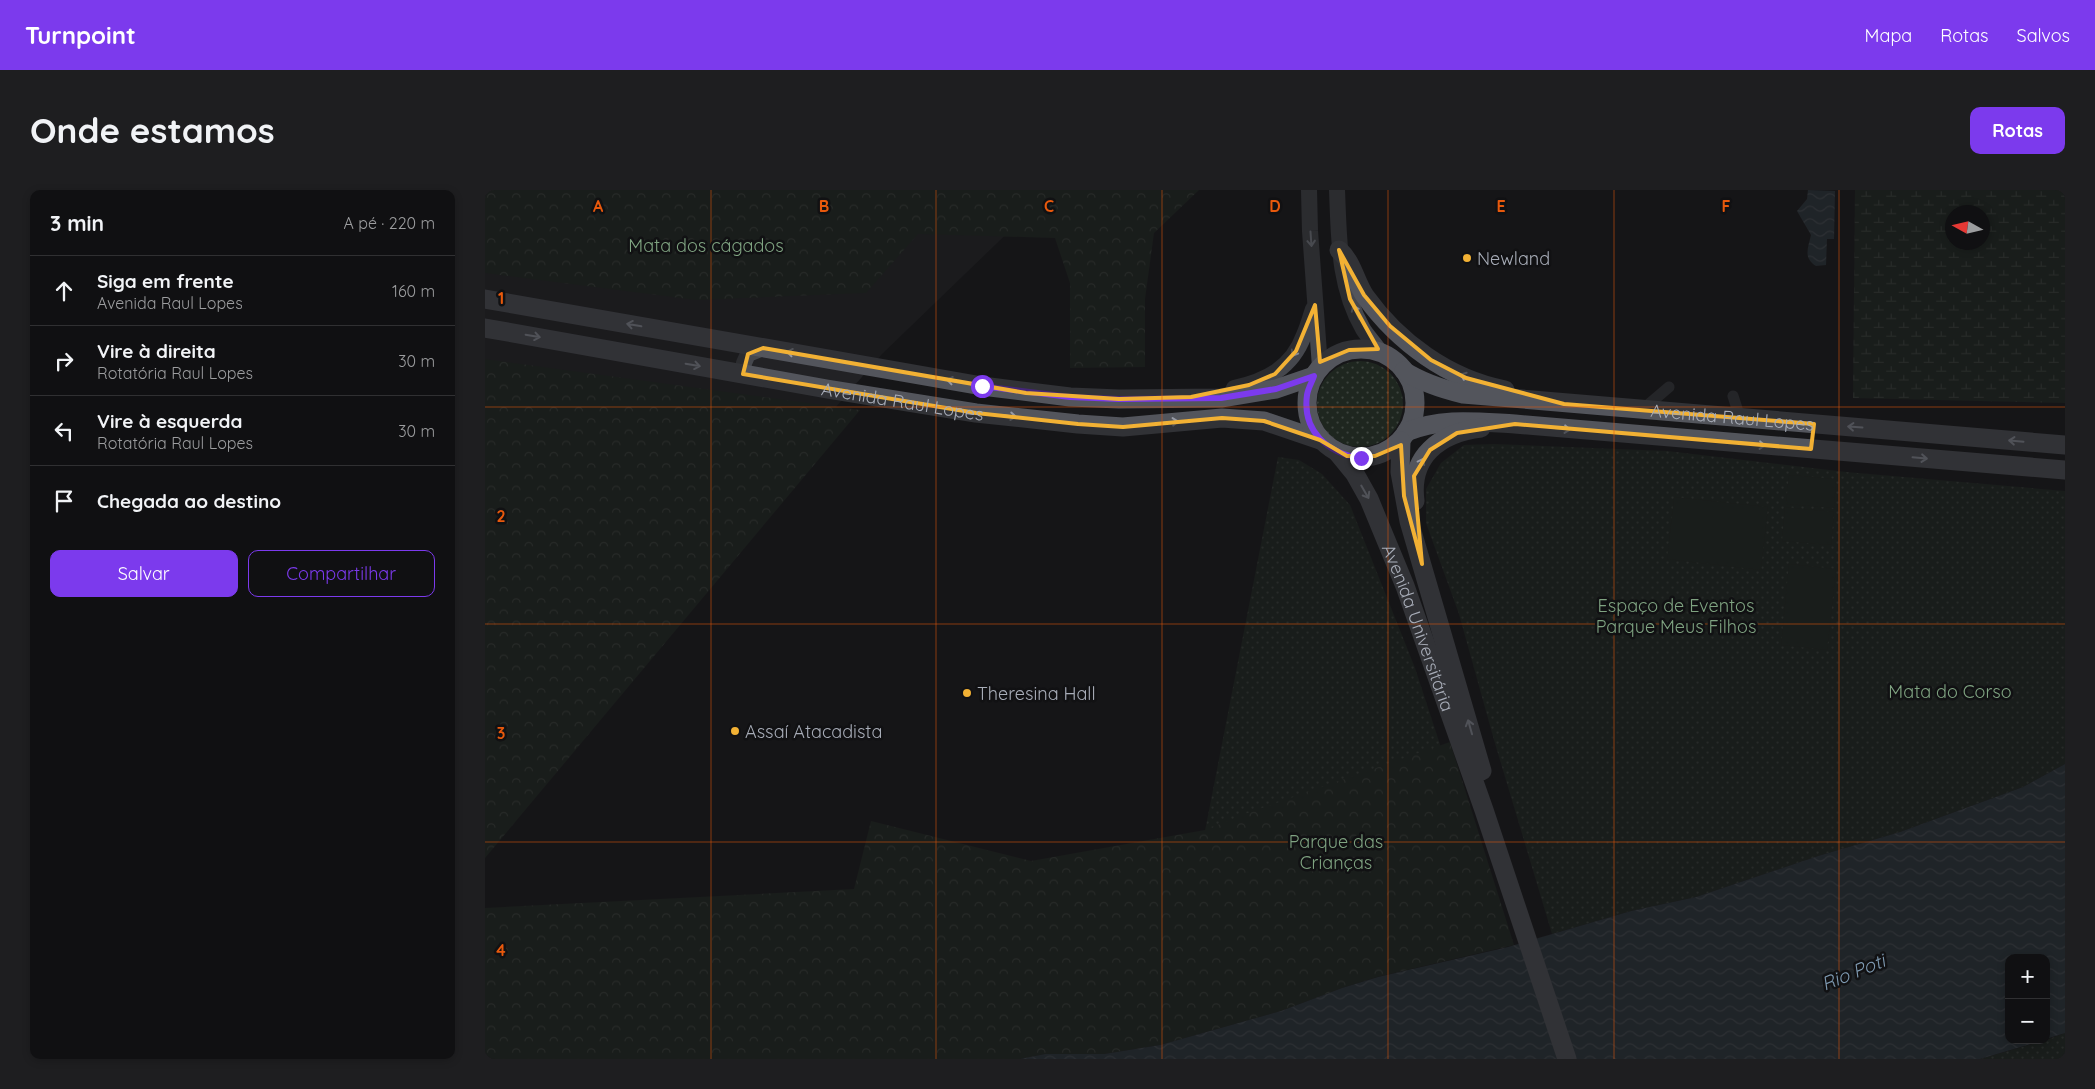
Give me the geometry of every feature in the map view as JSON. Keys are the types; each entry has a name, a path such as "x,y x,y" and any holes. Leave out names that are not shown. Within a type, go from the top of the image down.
{"main road":[{"path":"1309,190 1317,372"},
{"path":"1337,190 1339,250 1344,282 1363,328 1381,353"},
{"path":"1339,250 1348,260 1364,295 1379,313 1405,340 1431,360 1466,378 1565,404"},
{"name":"Avenida Raul Lopes","path":"485,299 1025,393 1119,399 1221,398 1276,389 1317,372"},
{"path":"1191,398 1249,385 1275,374 1296,351 1304,336 1315,305"},
{"name":"Avenida Raul Lopes","path":"485,328 743,374 976,412 1069,423 1123,427 1222,418 1264,421 1320,440"},
{"path":"743,374 744,363 748,354 763,348"},
{"path":"1365,349 1381,353 1394,361 1404,371 1414,396 1414,410 1403,436 1388,450 1375,456 1361,458 1337,452 1320,440 1314,431 1307,413 1307,394 1317,372 1333,357 1349,350 1365,349"},
{"name":"Avenida Raul Lopes","path":"1404,371 1417,379 1439,388 1463,394 2065,445"},
{"name":"Avenida Raul Lopes","path":"1403,436 1434,422 1469,421 2065,470"},
{"path":"1422,564 1424,553 1413,489 1414,476 1421,460 1441,440 1475,429 1515,424"},
{"path":"1811,449 1814,424"},
{"name":"Avenida Universitária","path":"1403,436 1400,472 1409,521 1488,809"},
{"name":"Avenida Universitária","path":"1337,452 1355,474 1369,499 1422,632 1488,809"},
{"path":"1488,809 1567,1059"},
{"path":"1488,809 1577,1059"}],"street":[{"path":"1642,410 1669,387"},
{"path":"1733,396 1740,418"}],"highlighted area":[{"path":"1339,250 1364,295 1390,326 1431,360 1466,378 1564,404 1814,424 1811,449 1515,424 1457,433 1430,450 1414,476 1422,564 1404,496 1401,445 1375,456 1347,456 1320,440 1264,421 1222,418 1123,427 1078,424 976,413 743,374 748,354 763,348 1026,393 1119,399 1191,397 1249,385 1275,374 1296,351 1315,305 1320,362 1349,350 1378,349 1350,299"}],"shaded area":[{"path":"485,190 1052,190 882,354 485,810"}],"green space":[{"name":"Mata dos cágados","path":"485,190 1199,190 1154,233 1145,299 1145,367 1070,368 1070,283 1055,238 918,234 866,293 696,300 485,273"},
{"path":"1855,190 2065,190 2065,403 1853,398"},
{"path":"485,359 860,410 485,858"},
{"path":"1360,361 1376,365 1390,374 1399,388 1403,404 1399,420 1390,434 1376,443 1360,447 1344,443 1330,434 1321,420 1317,404 1321,388 1330,374 1344,365"},
{"path":"1494,444 1667,451 1846,472 2065,491 2065,764 2023,787 1900,832 1818,856 1696,897 1631,911 1552,934 1494,740 1459,614 1426,523 1426,489 1441,463 1464,445"},
{"path":"1278,457 1299,460 1322,474 1350,505 1415,668 1465,821 1196,877"},
{"path":"1789,475 1836,479 1834,508 1786,504"},
{"path":"1674,497 1768,507 1761,570 1667,559"},
{"path":"1785,507 1834,512 1831,545 1782,541"},
{"path":"1789,564 1836,569 1827,650 1781,645"},
{"name":"Parque das Crianças","path":"1450,742 1514,945 1377,977 1281,1011 1160,1045 1104,1054 1045,1054 1020,1059 485,1059 485,908 854,889 871,821 1031,861 1205,830 1245,814"},
{"path":"2065,1033 2065,1059 1980,1059 2032,1044 2050,1044 2050,1039"}],"water":[{"path":"1808,190 1835,191 1834,239 1827,239 1826,265 1816,266 1809,260 1807,252 1811,235 1797,211 1807,199"},
{"name":"Rio Poti","path":"2065,764 2065,1033 2050,1038 2050,954 2005,954 2005,1044 2031,1044 1980,1059 1020,1059 1045,1054 1104,1054 1160,1045 1281,1011 1342,988 1378,977 1508,947 1631,911 1696,897 1818,856 1900,832 2023,787"}],"place":[{"name":"Newland","path":"1467,258"},
{"name":"Theresina Hall","path":"967,693"},
{"name":"Assaí Atacadista","path":"735,731"}],"route":[{"path":"982,386 1025,393 1070,397 1119,399 1221,398 1276,389 1314,376 1307,394 1307,413 1314,431 1328,447 1347,456 1361,458"}],"park label":[{"name":"Espaço de Eventos Parque Meus Filhos","path":"1676,615"},
{"name":"Mata do Corso","path":"1950,691"}]}
